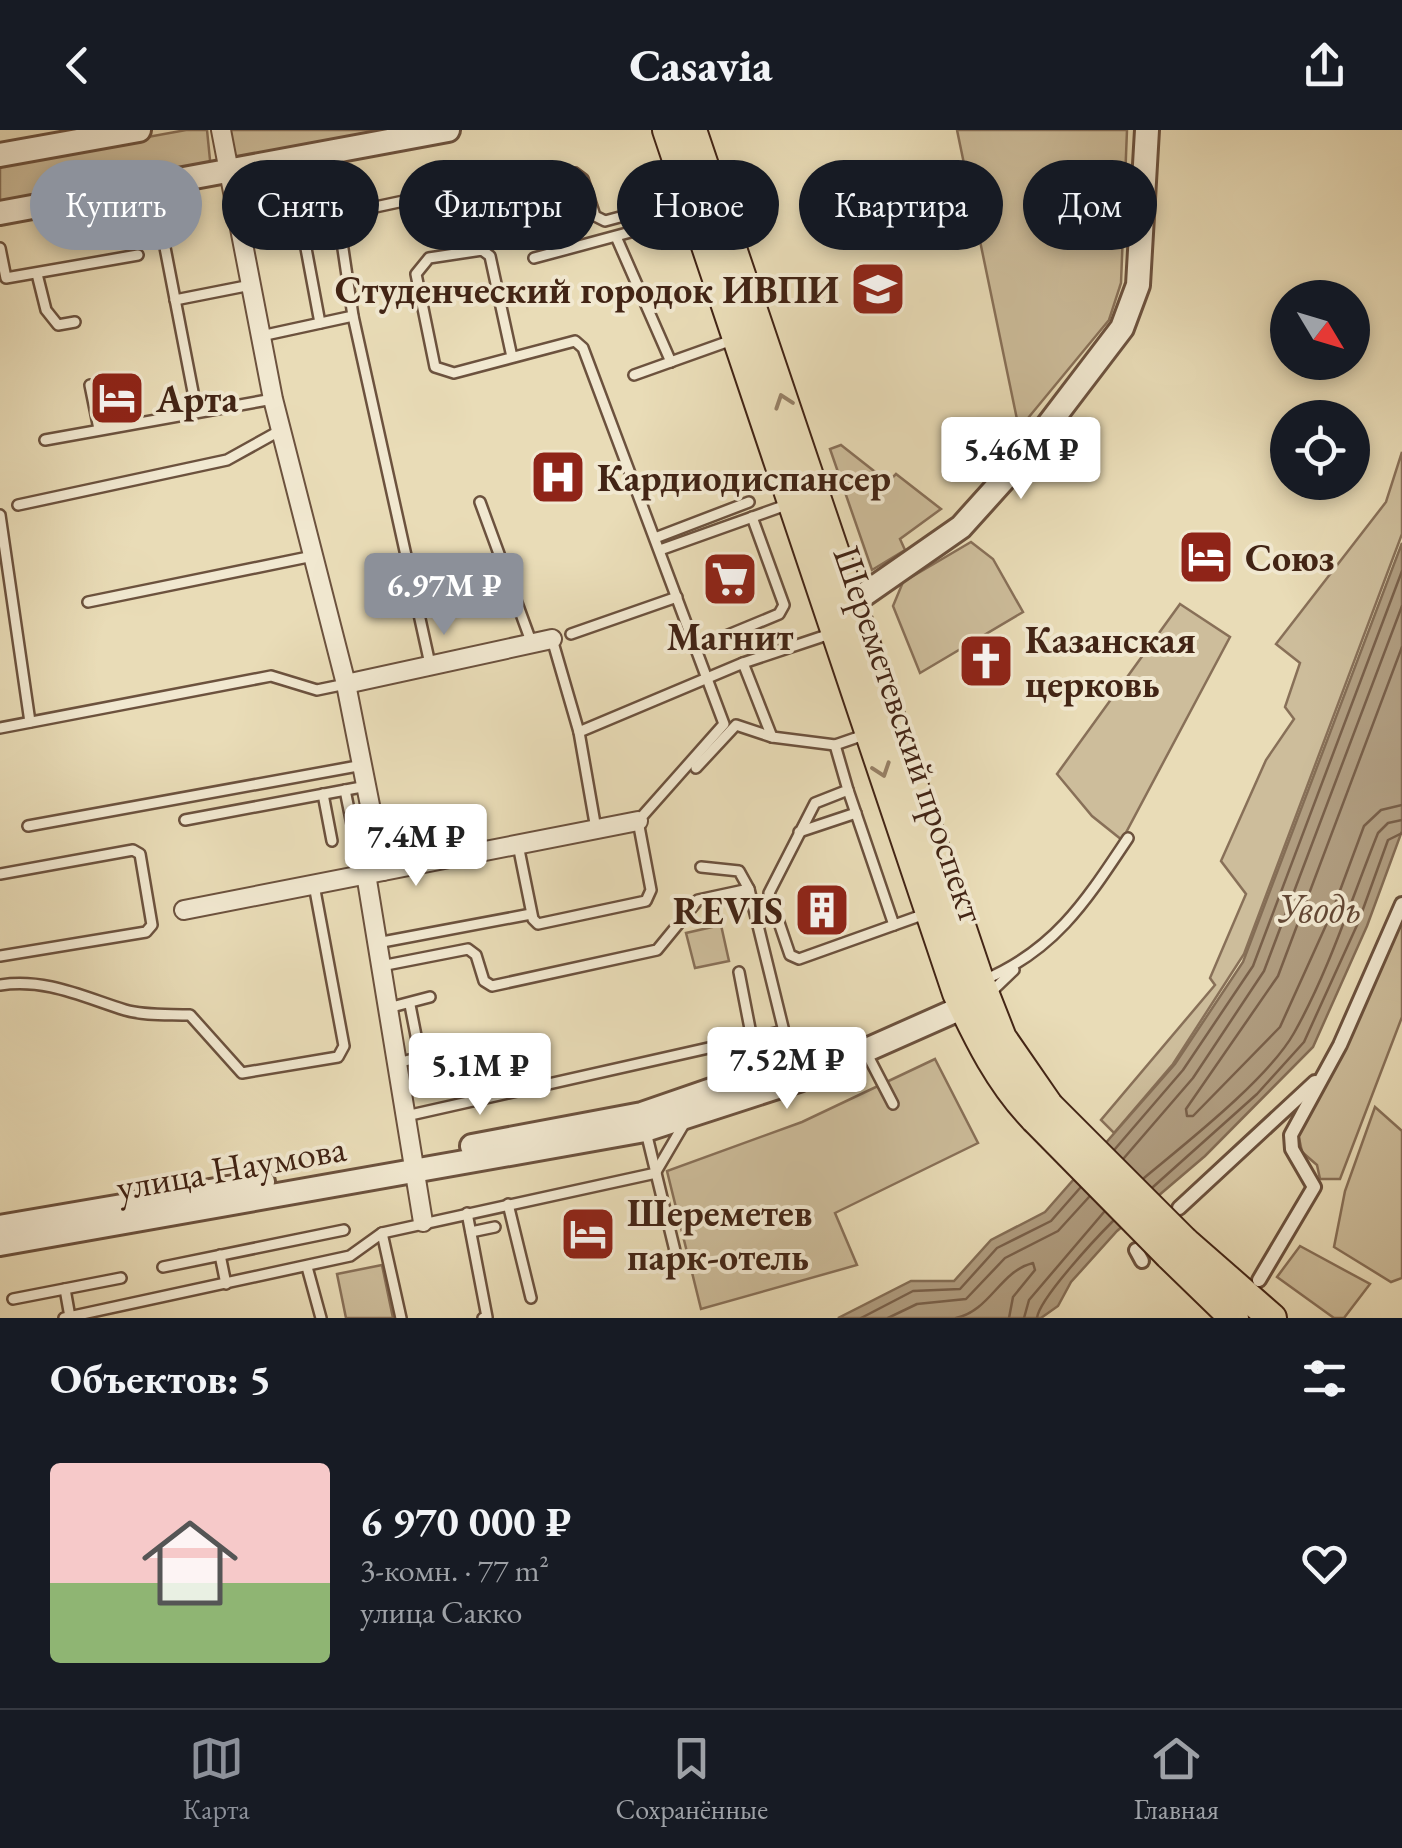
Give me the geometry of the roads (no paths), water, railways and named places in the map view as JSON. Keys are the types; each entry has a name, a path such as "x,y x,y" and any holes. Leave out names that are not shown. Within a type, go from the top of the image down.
{"main road":[{"name":"Шереметевский проспект","path":"667,130 677,160"},
{"name":"Шереметевский проспект","path":"692,130 839,616"},
{"name":"Шереметевский проспект","path":"707,250 792,502 881,729 971,995"},
{"name":"Шереметевский проспект","path":"881,729 930,913 971,995 1002,1038 1042,1112 1168,1233"},
{"path":"1168,1233 1234,1318"},
{"path":"1168,1233 1272,1318"}],"street":[{"path":"0,155 139,130"},
{"path":"222,130 227,160"},
{"path":"289,160 448,130"},
{"path":"839,616 960,527 1023,458 1122,328 1138,284 1146,130"},
{"path":"0,212 222,171"},
{"path":"244,250 273,399 346,684 362,764 377,943 423,1222"},
{"path":"346,684 561,637"},
{"path":"184,910 638,821"},
{"path":"1259,1280 1312,1192 1312,1178 1290,1140 1402,904"},
{"name":"улица Наумова","path":"0,1227 645,1130 689,1118 866,1052 971,995"},
{"name":"улица Наумова","path":"0,1244 642,1114 792,1065 971,995"},
{"path":"1168,1233 1324,1074"}],"lane":[{"path":"329,152 330,160"},
{"path":"534,258 617,239"},
{"path":"0,248 6,278 138,255"},
{"path":"165,250 194,398"},
{"path":"306,250 320,322"},
{"path":"344,250 354,316 430,666"},
{"path":"512,357 490,256 482,250 429,258 416,274 435,367 454,374 575,341 584,348 724,724 638,821 652,890 646,901 538,924 532,914 518,844"},
{"path":"622,250 670,362"},
{"path":"37,274 50,318 58,324 75,322"},
{"path":"175,300 251,285"},
{"path":"261,336 354,316"},
{"path":"634,375 737,338"},
{"path":"90,385 100,429"},
{"path":"45,440 273,399"},
{"path":"18,505 227,460 281,430"},
{"path":"480,502 532,644"},
{"path":"655,538 749,502"},
{"path":"660,550 792,502"},
{"path":"0,515 30,722"},
{"path":"696,648 780,614 784,605 752,517"},
{"path":"88,602 313,556"},
{"path":"596,830 561,637 677,597"},
{"path":"579,732 707,681 839,616"},
{"path":"744,663 772,737"},
{"path":"0,728 271,676 317,690 346,684"},
{"path":"696,768 736,725 772,737 836,746 881,729"},
{"path":"836,746 894,925"},
{"path":"28,826 362,764"},
{"path":"185,820 366,786"},
{"path":"344,790 357,849 353,856 369,874"},
{"path":"848,790 815,804 769,892 790,955 798,959 930,913"},
{"path":"323,794 332,842"},
{"path":"799,832 856,813"},
{"path":"971,995 1054,938 1128,838"},
{"path":"0,874 134,850 140,854 152,925 146,932 0,956"},
{"path":"701,867 740,871 749,889 792,1065"},
{"path":"0,984 76,990 136,1013 190,1015 242,1073 338,1056 344,1046 314,885"},
{"path":"381,966 468,949 476,955 484,981 492,986 657,950 698,900 749,889"},
{"path":"377,943 532,914"},
{"path":"971,995 1019,965"},
{"path":"740,972 752,1039"},
{"path":"388,1008 430,997"},
{"path":"397,1063 417,1058 419,1051 410,1005"},
{"path":"406,1116 784,1031"},
{"path":"866,1052 893,1104"},
{"path":"656,1173 671,1140 689,1118"},
{"path":"645,1130 676,1255"},
{"path":"65,1289 67,1317 307,1267 350,1256 382,1233 656,1173"},
{"path":"508,1204 531,1298"},
{"path":"467,1213 487,1317 482,1318"},
{"path":"471,1232 495,1227"},
{"path":"163,1267 344,1230"},
{"path":"382,1233 401,1318"},
{"path":"220,1255 226,1284"},
{"path":"307,1267 321,1318"},
{"path":"13,1299 121,1278"}],"water":[{"name":"Уводь","path":"1402,543 1402,831 1367,926 1313,1047 1205,1156 1117,1231 1071,1282 1058,1306 1041,1318 838,1318 911,1281 954,1281 991,1240 1045,1212 1175,1064 1243,962"}],"place":[{"name":"Студенческий городок ИВПИ","path":"878,289"},
{"name":"Арта","path":"117,398"},
{"name":"Кардиодиспансер","path":"558,477"},
{"name":"Союз","path":"1206,557"},
{"name":"Магнит","path":"730,579"},
{"name":"Казанская церковь","path":"986,661"},
{"name":"REVIS","path":"822,910"},
{"name":"Шереметев парк-отель","path":"588,1234"}]}
